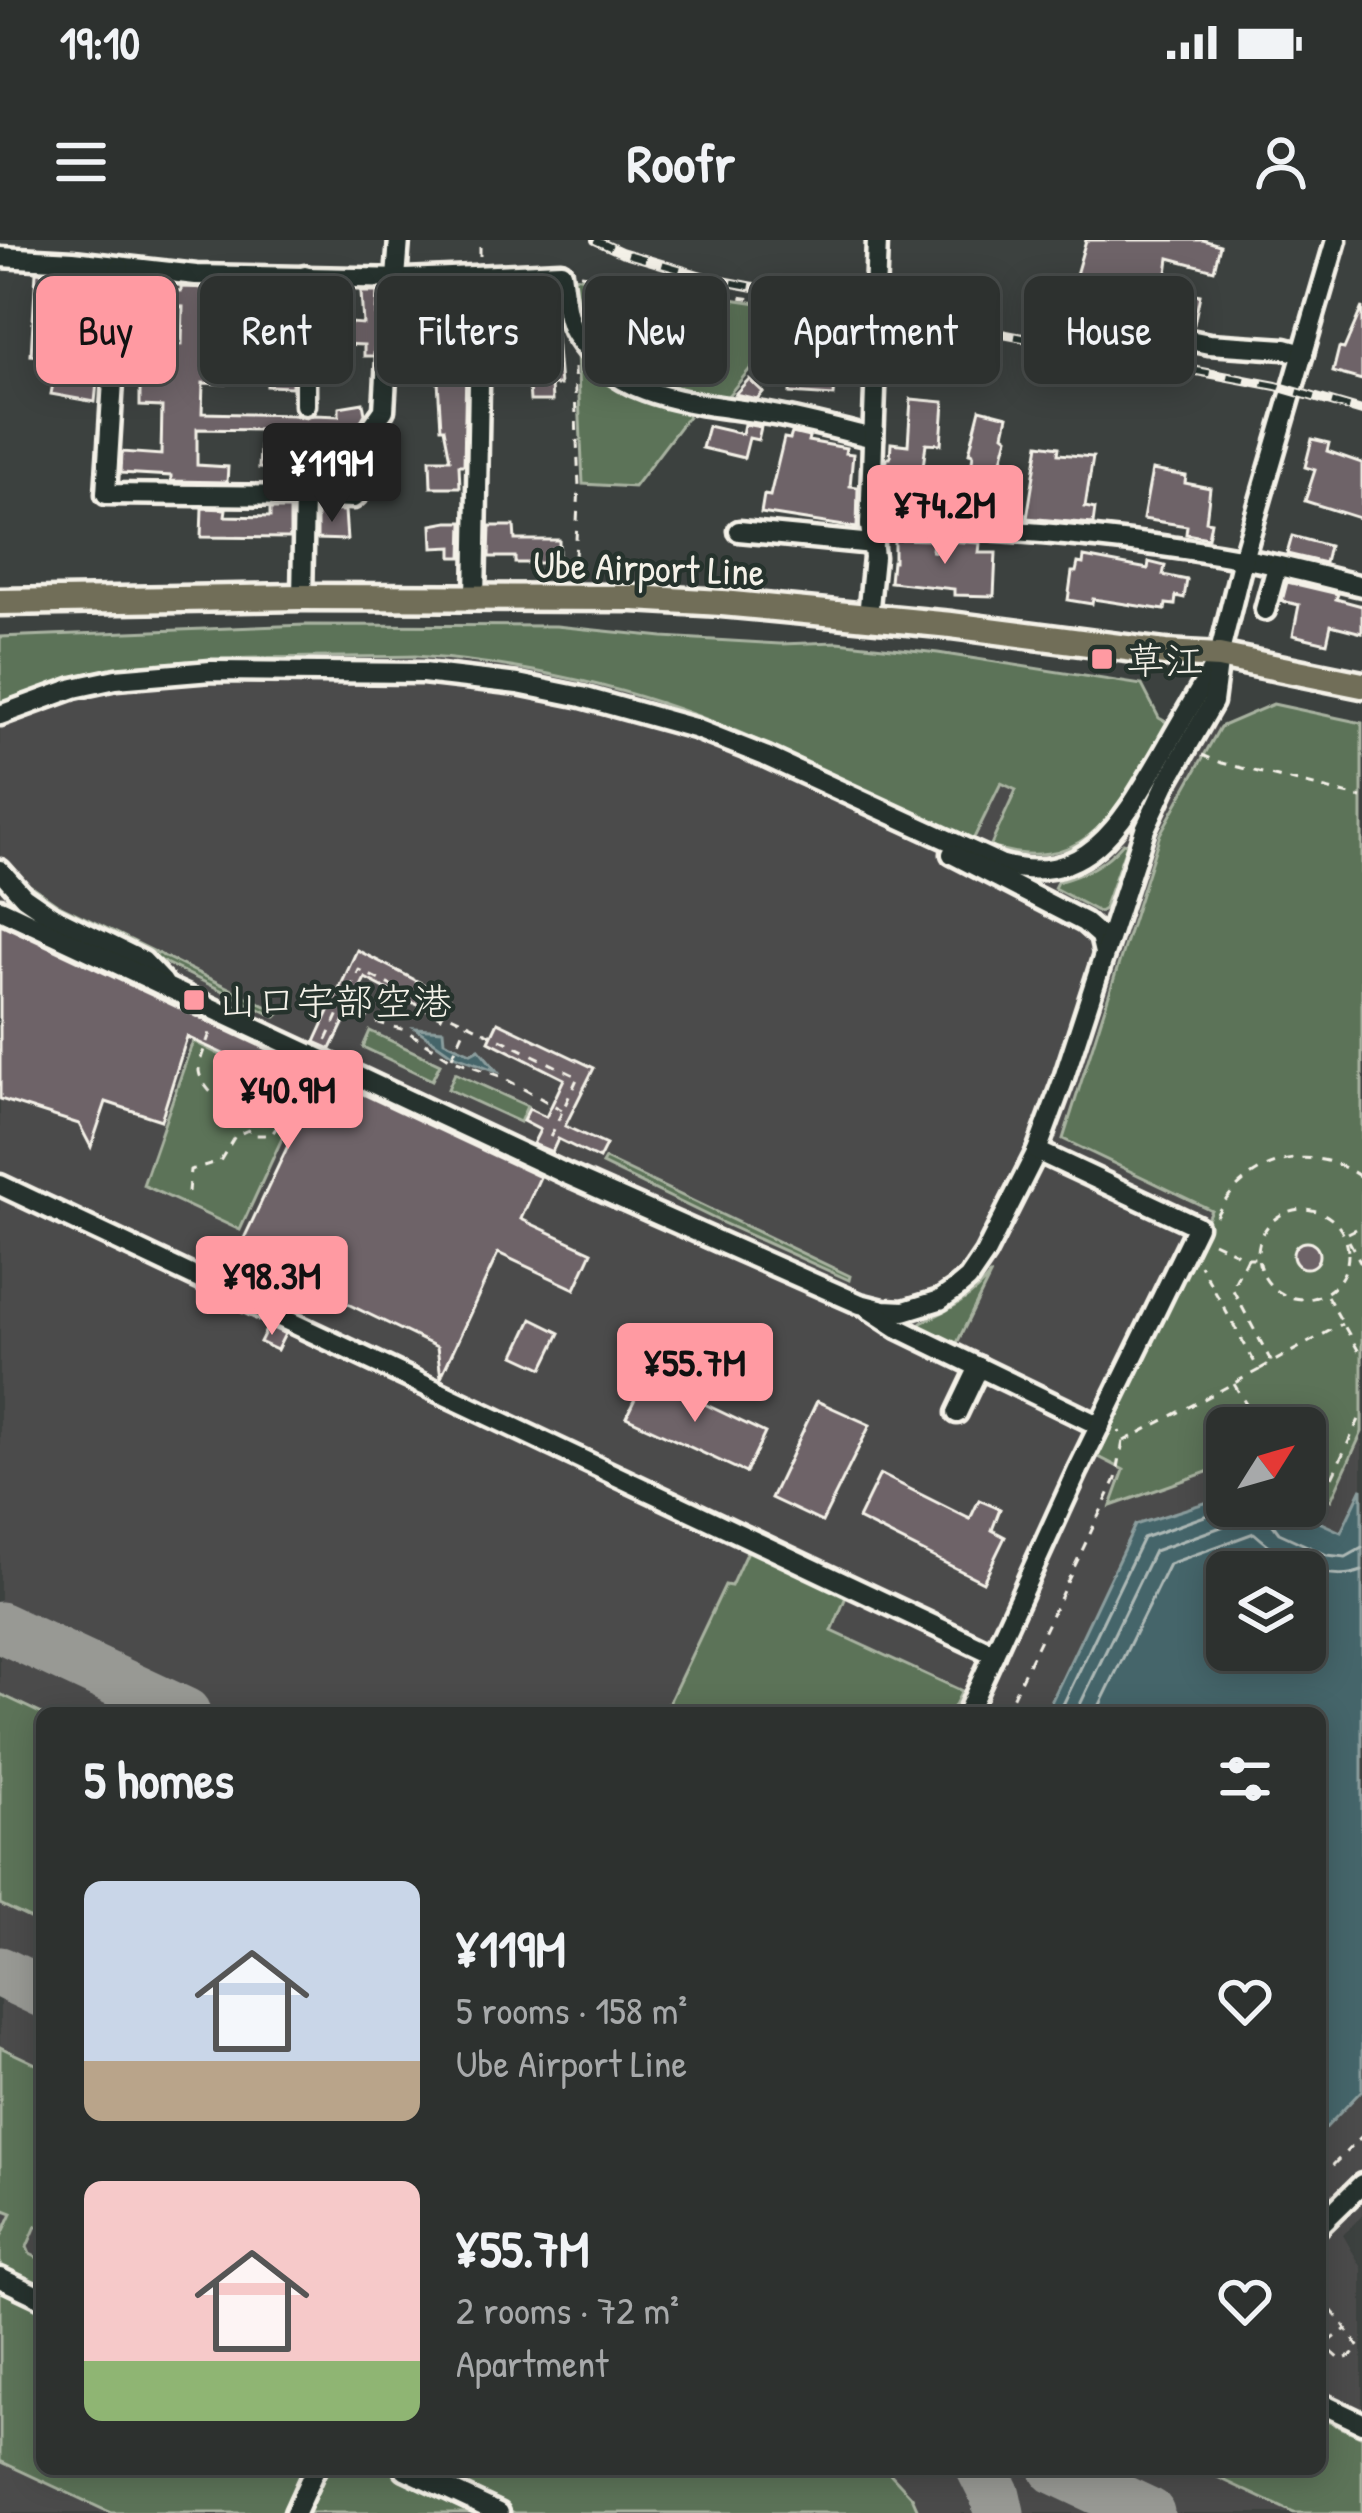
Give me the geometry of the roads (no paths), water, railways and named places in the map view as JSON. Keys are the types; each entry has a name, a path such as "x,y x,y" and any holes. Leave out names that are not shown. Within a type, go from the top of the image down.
{"main road":[{"name":"Ube Airport Line","path":"0,602 302,597 722,602 1219,656 1362,685"}],"street":[{"path":"396,276 399,240"},
{"path":"868,616 874,557 877,240"},
{"path":"860,1304 904,1311 940,1300 956,1289 978,1267 1037,1151 1134,856 1153,808 1214,702 1219,656 1243,559 1336,240"},
{"path":"0,257 196,274 305,276"},
{"path":"120,267 106,494 353,498 364,488 370,431 384,410 386,384"},
{"path":"497,276 561,272 572,331 606,367 640,389 873,439"},
{"path":"1194,341 1304,354"},
{"path":"305,384 305,405"},
{"path":"475,598 479,384"},
{"path":"302,597 305,496"},
{"path":"739,531 872,535 925,526 1115,540 1243,559 1362,586"},
{"path":"1265,610 1277,566"},
{"path":"0,715 74,688 163,674 460,676 581,697 694,728 1000,865 1046,871 1076,862 1102,843 1125,815 1219,656"},
{"path":"878,810 976,869 1084,922 1100,936 1104,953"},
{"path":"0,870 24,897 50,916 143,962 171,990"},
{"path":"0,909 566,1174 860,1304 898,1328 1100,1426"},
{"path":"971,1707 1197,1226 1037,1151"},
{"path":"0,1185 994,1654"},
{"path":"957,1413 979,1367"},
{"path":"1326,2219 1362,2184"},
{"path":"0,2278 36,2295"},
{"path":"1326,2406 1362,2422"},
{"path":"295,2513 312,2475"},
{"path":"418,2475 499,2513"}],"water":[{"path":"415,1028 443,1030 444,1041 471,1053 479,1049 497,1071 453,1055"},
{"path":"1362,1488 1362,2090 1326,2128 1326,1707 1049,1707 1135,1525 1206,1503 1206,1527 1326,1525 1341,1532"}],"railway":[{"path":"595,240 712,279 1276,386 1362,411"}],"place":[{"name":"草江","path":"1102,659"},
{"name":"山口宇部空港","path":"194,1000"}]}
